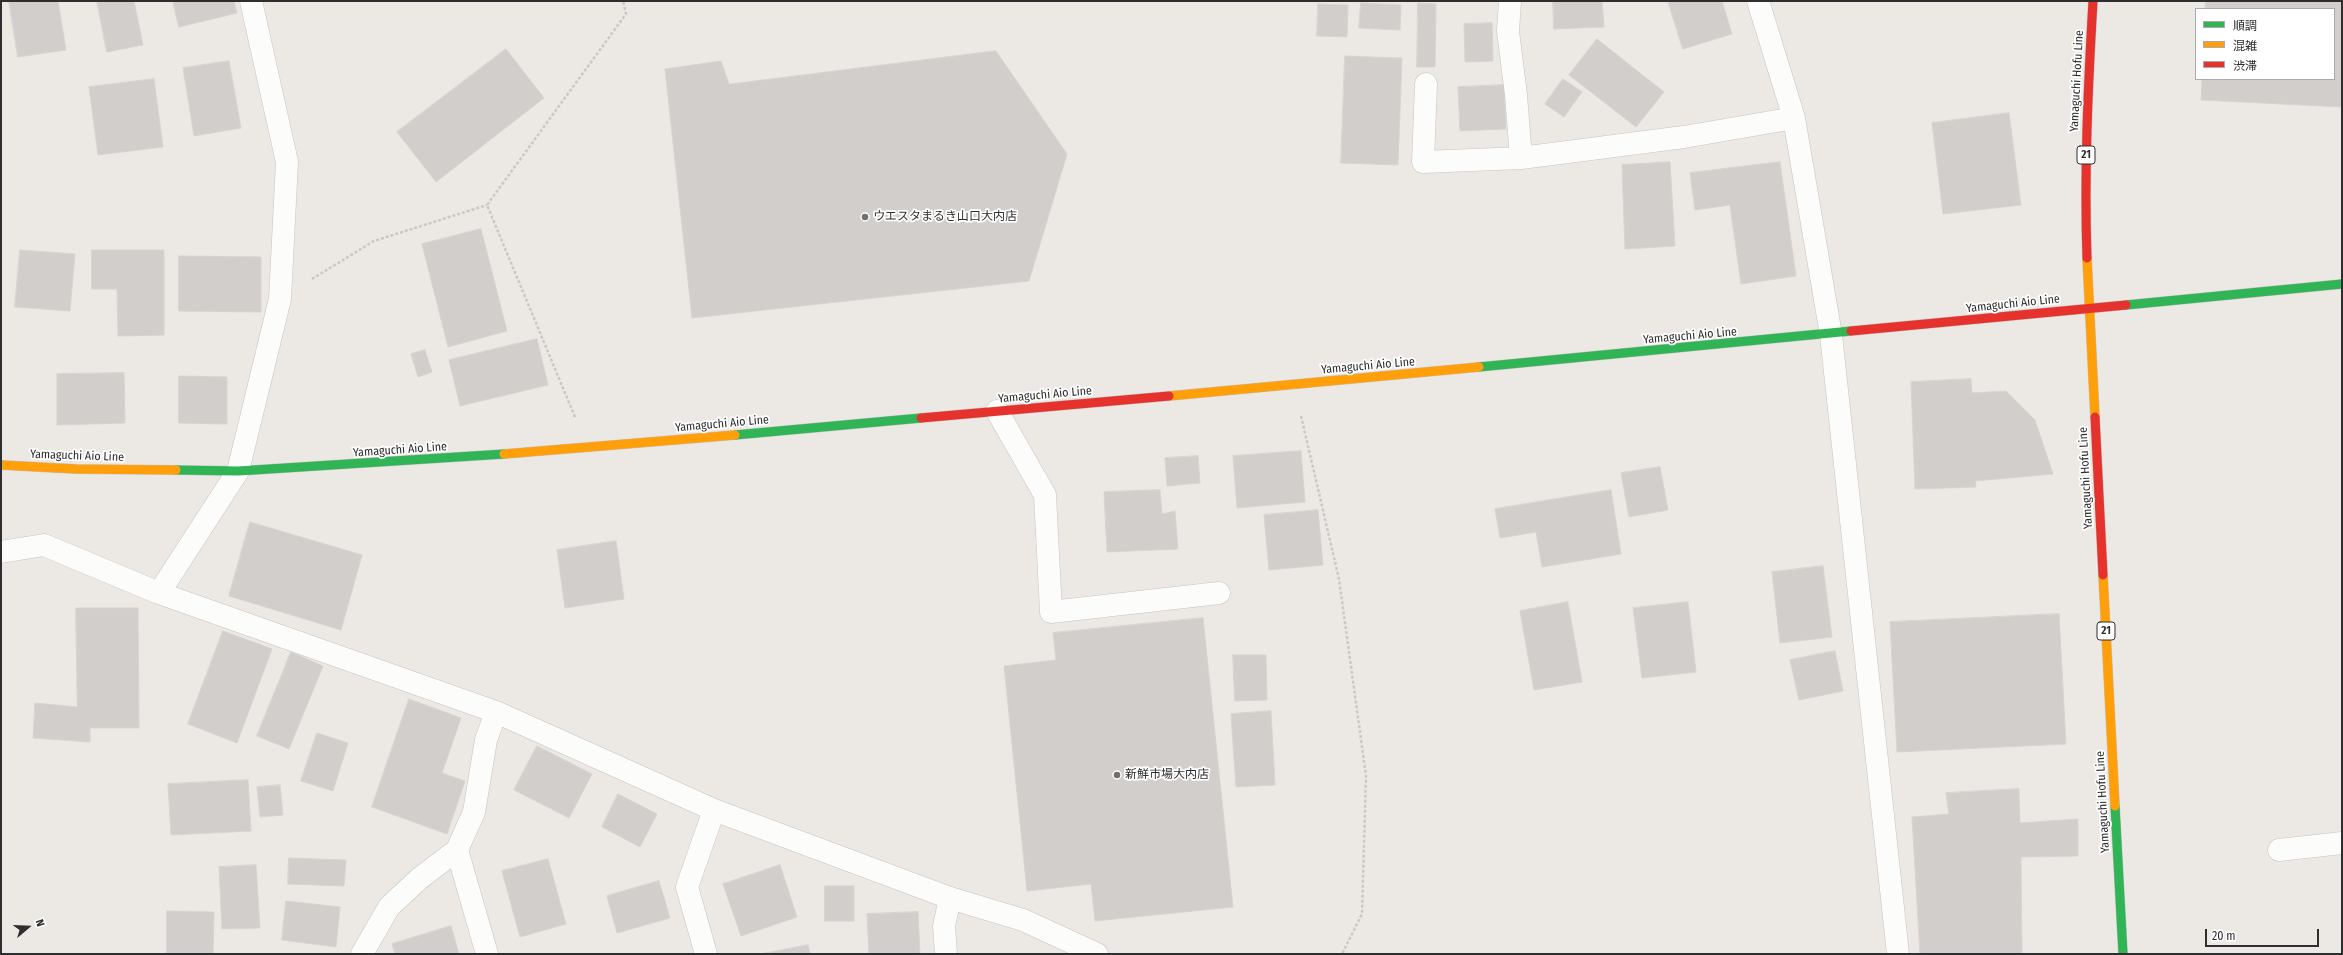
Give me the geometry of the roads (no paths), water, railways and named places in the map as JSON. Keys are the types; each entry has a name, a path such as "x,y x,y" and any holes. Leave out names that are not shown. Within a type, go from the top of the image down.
{"main road":[{"name":"Yamaguchi Hofu Line","path":"2092,1 2087,100 2085,192 2089,308 2123,954"},
{"name":"Yamaguchi Aio Line","path":"1,466 76,469 238,471 388,463 588,448 1294,386 1831,335 2089,308 2342,284"}],"street":[{"path":"159,593 238,471 280,299 287,162 251,1"},
{"path":"1510,1 1508,31 1516,94 1521,158"},
{"path":"1758,1 1794,118 1831,335 1898,954"},
{"path":"1426,84 1423,162 1521,158 1684,137 1794,118"},
{"path":"997,412 1046,495 1051,612 1218,593"},
{"path":"1,552 44,545 159,593 496,712 714,810 950,898 1023,920 1091,953"},
{"path":"362,954 389,907 420,878 457,850 474,812 486,740 496,712"},
{"path":"706,954 687,887 714,810"},
{"path":"2279,850 2342,843"},
{"path":"457,850 487,954"},
{"path":"946,954 944,926 950,898"}],"place":[{"name":"ウエスタまるき山口大内店","path":"865,217"},
{"name":"新鮮市場大内店","path":"1117,775"}]}
